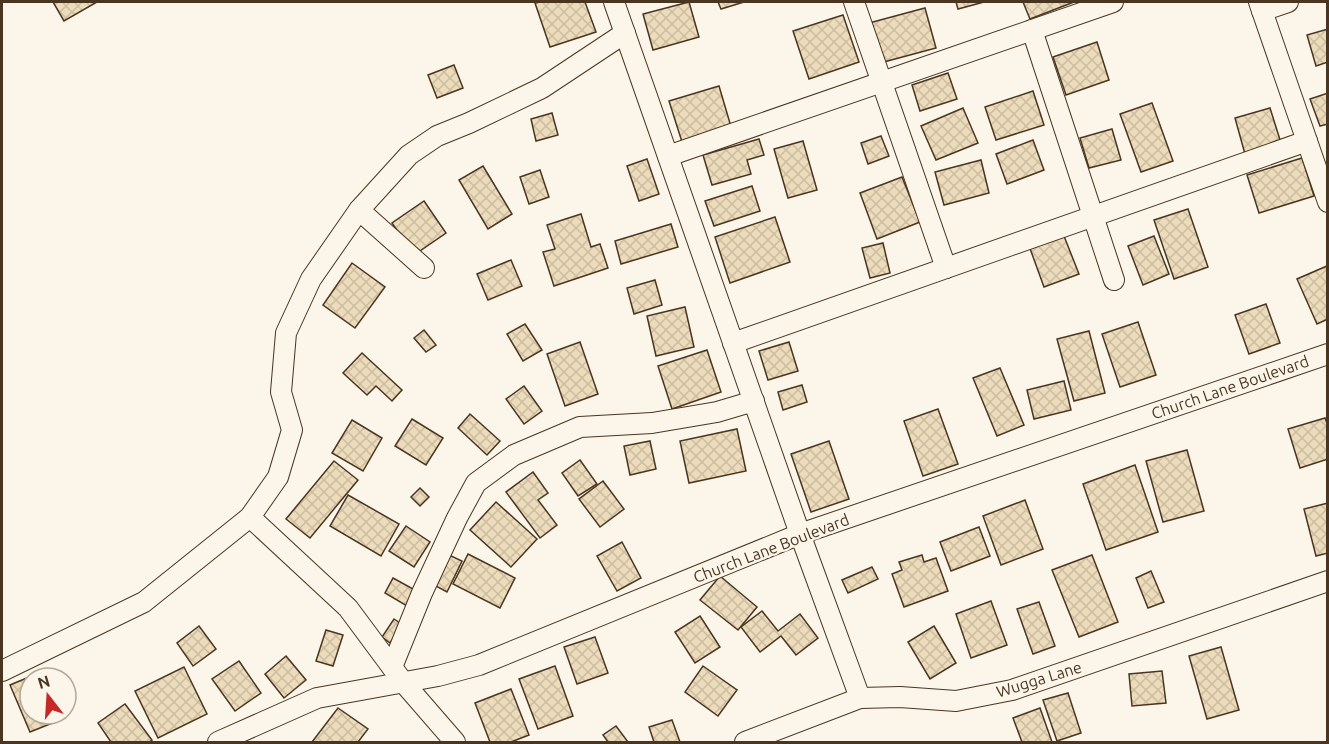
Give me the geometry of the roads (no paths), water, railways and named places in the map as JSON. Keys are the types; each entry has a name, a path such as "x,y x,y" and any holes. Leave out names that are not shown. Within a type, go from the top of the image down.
{"street":[{"path":"614,2 800,534 860,698"},
{"path":"854,2 946,268"},
{"path":"668,156 1113,2"},
{"path":"1288,2 1260,6 1328,202"},
{"path":"1032,30 1114,280"},
{"path":"2,671 144,602 250,517 278,477 292,430 281,392 286,333 310,279 359,210 409,155 437,136 470,123 542,88 625,33"},
{"path":"733,343 1307,141"},
{"path":"359,210 423,268"},
{"name":"Church Lane Boulevard","path":"218,742 317,698 397,675 438,676 479,665 800,534 1328,354"},
{"path":"397,675 422,593 457,518 476,483 485,476 514,455 580,427 652,423 717,412 754,401"},
{"path":"250,517 348,608 397,675 455,742"},
{"name":"Wugga Lane","path":"745,742 860,698 900,697 956,701 1012,690 1328,580"}]}
